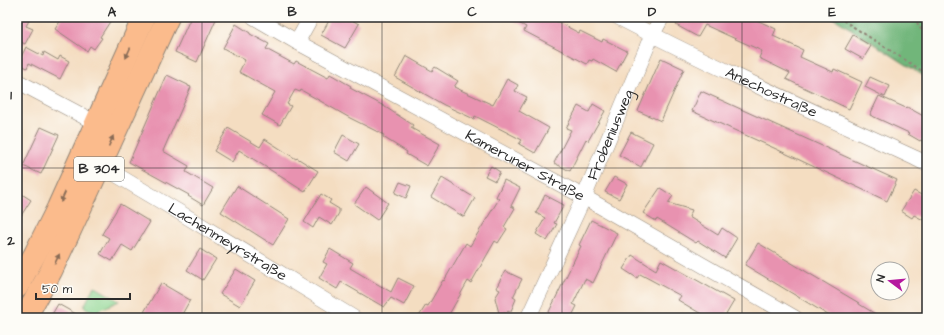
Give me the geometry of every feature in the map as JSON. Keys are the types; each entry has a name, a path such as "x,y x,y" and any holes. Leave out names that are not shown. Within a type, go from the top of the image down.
{"main road":[{"name":"B 304","path":"17,287 58,208 144,17"},
{"name":"B 304","path":"25,318 51,271 168,17"}],"street":[{"name":"Kameruner Straße","path":"254,17 297,42 584,197 794,318"},
{"path":"297,42 311,17"},
{"name":"Anechostraße","path":"618,17 739,78 927,164"},
{"name":"Frobeniusweg","path":"528,318 584,197 652,35 662,17"},
{"path":"17,81 96,123"},
{"name":"Lachenmeyrstraße","path":"100,166 354,318"}],"path":[{"path":"838,17 927,74"},
{"path":"914,17 927,40"}],"green space":[{"path":"832,17 927,17 927,78"},
{"path":"94,286 119,301 95,312 84,307"}],"building":[{"path":"17,17 31,17 26,26 33,29 25,44 19,41 17,46"},
{"path":"63,17 113,17 100,37 102,38 94,49 90,46 87,51 55,29"},
{"path":"191,17 217,17 197,62 175,52"},
{"path":"331,17 346,17 359,24 345,48 321,35"},
{"path":"507,17 559,17 556,21 579,33 580,31 602,42 603,39 627,51 616,72 593,59 592,61 589,60 587,64 524,31 526,27"},
{"path":"680,17 750,17 776,29 773,36 803,50 800,57 833,72 834,69 862,82 849,109 786,79 790,73 759,58 762,51 705,25 698,37 676,25"},
{"path":"236,24 250,34 269,44 266,49 294,64 296,61 328,78 330,74 351,86 350,88 382,105 413,125 411,128 440,144 427,166 406,154 407,152 383,137 384,135 350,118 301,90 300,92 295,90 287,104 291,106 280,125 262,115 275,92 239,72 245,60 223,48"},
{"path":"853,35 871,46 863,59 845,49"},
{"path":"26,47 43,56 44,52 58,60 60,56 69,61 60,79 29,63 27,68 18,63"},
{"path":"406,56 432,71 435,67 458,81 454,87 493,105 507,79 518,85 515,91 527,97 519,111 549,128 535,153 519,144 522,140 475,116 474,119 444,105 395,77"},
{"path":"661,58 684,69 661,121 638,111"},
{"path":"167,75 191,87 163,151 189,166 186,172 213,188 203,205 188,196 189,195 129,162"},
{"path":"870,77 890,86 885,97 865,87"},
{"path":"701,91 897,180 887,201 692,111"},
{"path":"879,96 906,108 907,107 927,118 927,143 920,141 908,134 909,133 870,115"},
{"path":"593,104 605,111 588,141 586,139 570,171 554,163 571,130 566,128 578,106 589,112"},
{"path":"41,127 59,135 41,174 23,166"},
{"path":"228,128 260,147 265,139 318,171 305,192 239,150 232,162 214,151"},
{"path":"631,132 653,143 641,167 619,155"},
{"path":"343,135 359,144 349,161 334,152"},
{"path":"491,166 500,172 495,181 485,176"},
{"path":"614,177 627,184 619,199 605,192"},
{"path":"442,178 475,198 464,217 431,197"},
{"path":"504,180 520,188 511,206 515,208 504,227 507,229 498,243 495,241 471,283 468,281 447,318 418,318 426,305 428,306 443,280 444,281 466,243 470,246 499,199 496,197"},
{"path":"400,182 411,186 406,198 395,193"},
{"path":"237,186 289,219 273,245 221,212"},
{"path":"366,187 388,203 377,220 354,204"},
{"path":"660,188 673,196 668,203 692,210 689,217 718,235 722,228 737,238 725,258 698,241 696,243 657,219 656,221 643,213"},
{"path":"17,191 31,200 17,222"},
{"path":"914,191 927,198 927,222 914,215 912,218 901,211"},
{"path":"321,194 331,200 329,203 339,209 339,213 332,225 319,217 313,228 304,222"},
{"path":"545,195 564,205 554,223 557,224 547,241 536,234 545,218 536,213"},
{"path":"120,204 150,222 132,251 122,245 112,261 100,254 109,238 102,234"},
{"path":"591,220 617,233 593,283 585,279 573,304 577,306 571,318 546,318 581,246 579,245"},
{"path":"758,243 882,318 833,318 745,265"},
{"path":"200,249 216,259 203,280 187,270"},
{"path":"330,249 353,263 350,268 391,292 398,278 414,286 404,305 391,298 384,307 341,282 337,289 319,278 327,264 323,262"},
{"path":"632,255 656,270 661,260 734,301 724,318 708,318 678,300 681,296 640,274 637,278 623,269"},
{"path":"236,269 255,281 240,306 220,294"},
{"path":"505,271 522,279 513,297 516,299 511,311 499,313 495,298 500,290 496,288"},
{"path":"161,283 190,300 180,318 153,318 144,312"},
{"path":"58,304 83,318 50,318"}]}
